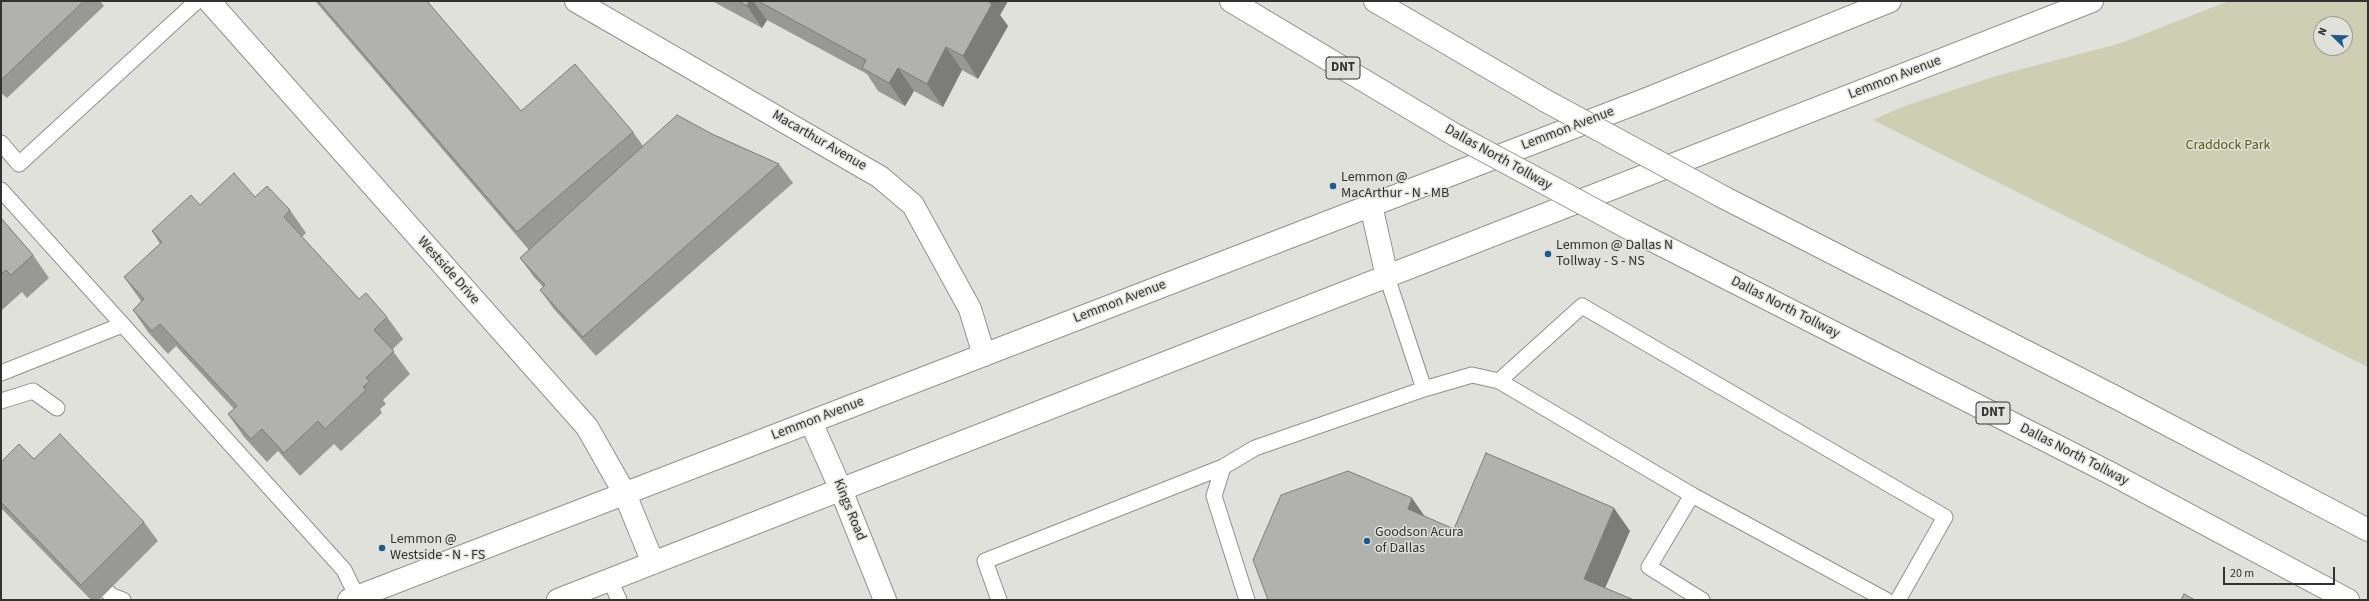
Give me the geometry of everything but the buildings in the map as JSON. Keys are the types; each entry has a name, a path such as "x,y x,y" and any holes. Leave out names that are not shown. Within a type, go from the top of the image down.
{"main road":[{"name":"Westside Drive","path":"209,1 587,427 625,494 653,563"},
{"name":"Macarthur Avenue","path":"576,1 880,176 913,205 970,309 984,355"},
{"name":"Dallas North Tollway","path":"1231,1 1455,135 1636,232 2110,472 2348,600"},
{"path":"1375,1 1546,101 1723,197 2124,402 2368,530"},
{"name":"Lemmon Avenue","path":"353,598 1644,100 1890,1"},
{"name":"Lemmon Avenue","path":"558,600 1387,278 2092,1"},
{"path":"1371,205 1387,278"},
{"name":"Kings Road","path":"811,422 841,490 885,600"}],"lane":[{"path":"1,143 19,164 197,1"},
{"path":"1,190 344,570 353,598"},
{"path":"1387,278 1424,389"},
{"path":"1499,382 1582,306 1946,518 1898,600"},
{"path":"1,373 122,325"},
{"path":"999,600 985,561 1223,467 1255,448 1424,389 1472,375 1499,382 1692,495 1886,600"},
{"path":"1,400 33,391 57,408"},
{"path":"1223,467 1214,496 1247,600"},
{"path":"1692,495 1649,567 1702,600"},
{"path":"610,580 619,600"},
{"path":"107,591 112,596 123,600"}],"green space":[{"name":"Craddock Park","path":"2229,1 2368,1 2368,367 1873,120 1907,105 1996,76 2121,43"}],"place":[{"name":"Lemmon @ MacArthur - N - MB","path":"1333,186"},
{"name":"Lemmon @ Dallas N Tollway - S - NS","path":"1548,254"},
{"name":"Goodson Acura of Dallas","path":"1367,541"},
{"name":"Lemmon @ Westside - N - FS","path":"382,548"}]}
